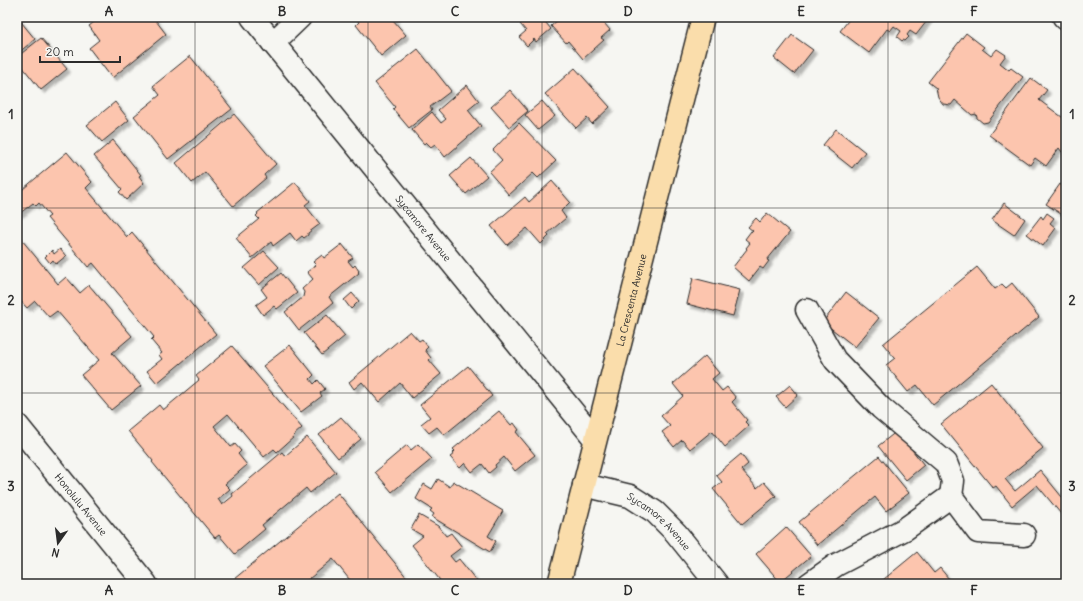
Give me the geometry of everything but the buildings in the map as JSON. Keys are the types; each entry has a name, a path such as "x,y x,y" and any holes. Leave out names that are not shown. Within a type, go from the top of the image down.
{"main road":[{"name":"La Crescenta Avenue","path":"559,584 703,17"}],"street":[{"name":"Sycamore Avenue","path":"252,17 595,439"},
{"path":"273,43 300,17"},
{"path":"807,310 835,360 881,408 946,463 953,481 951,496 978,532 1024,536"},
{"name":"Honolulu Avenue","path":"17,426 146,584"},
{"name":"Sycamore Avenue","path":"584,485 630,496 655,512 676,533 717,584"},
{"path":"809,584 836,565 905,530 951,496"}]}
